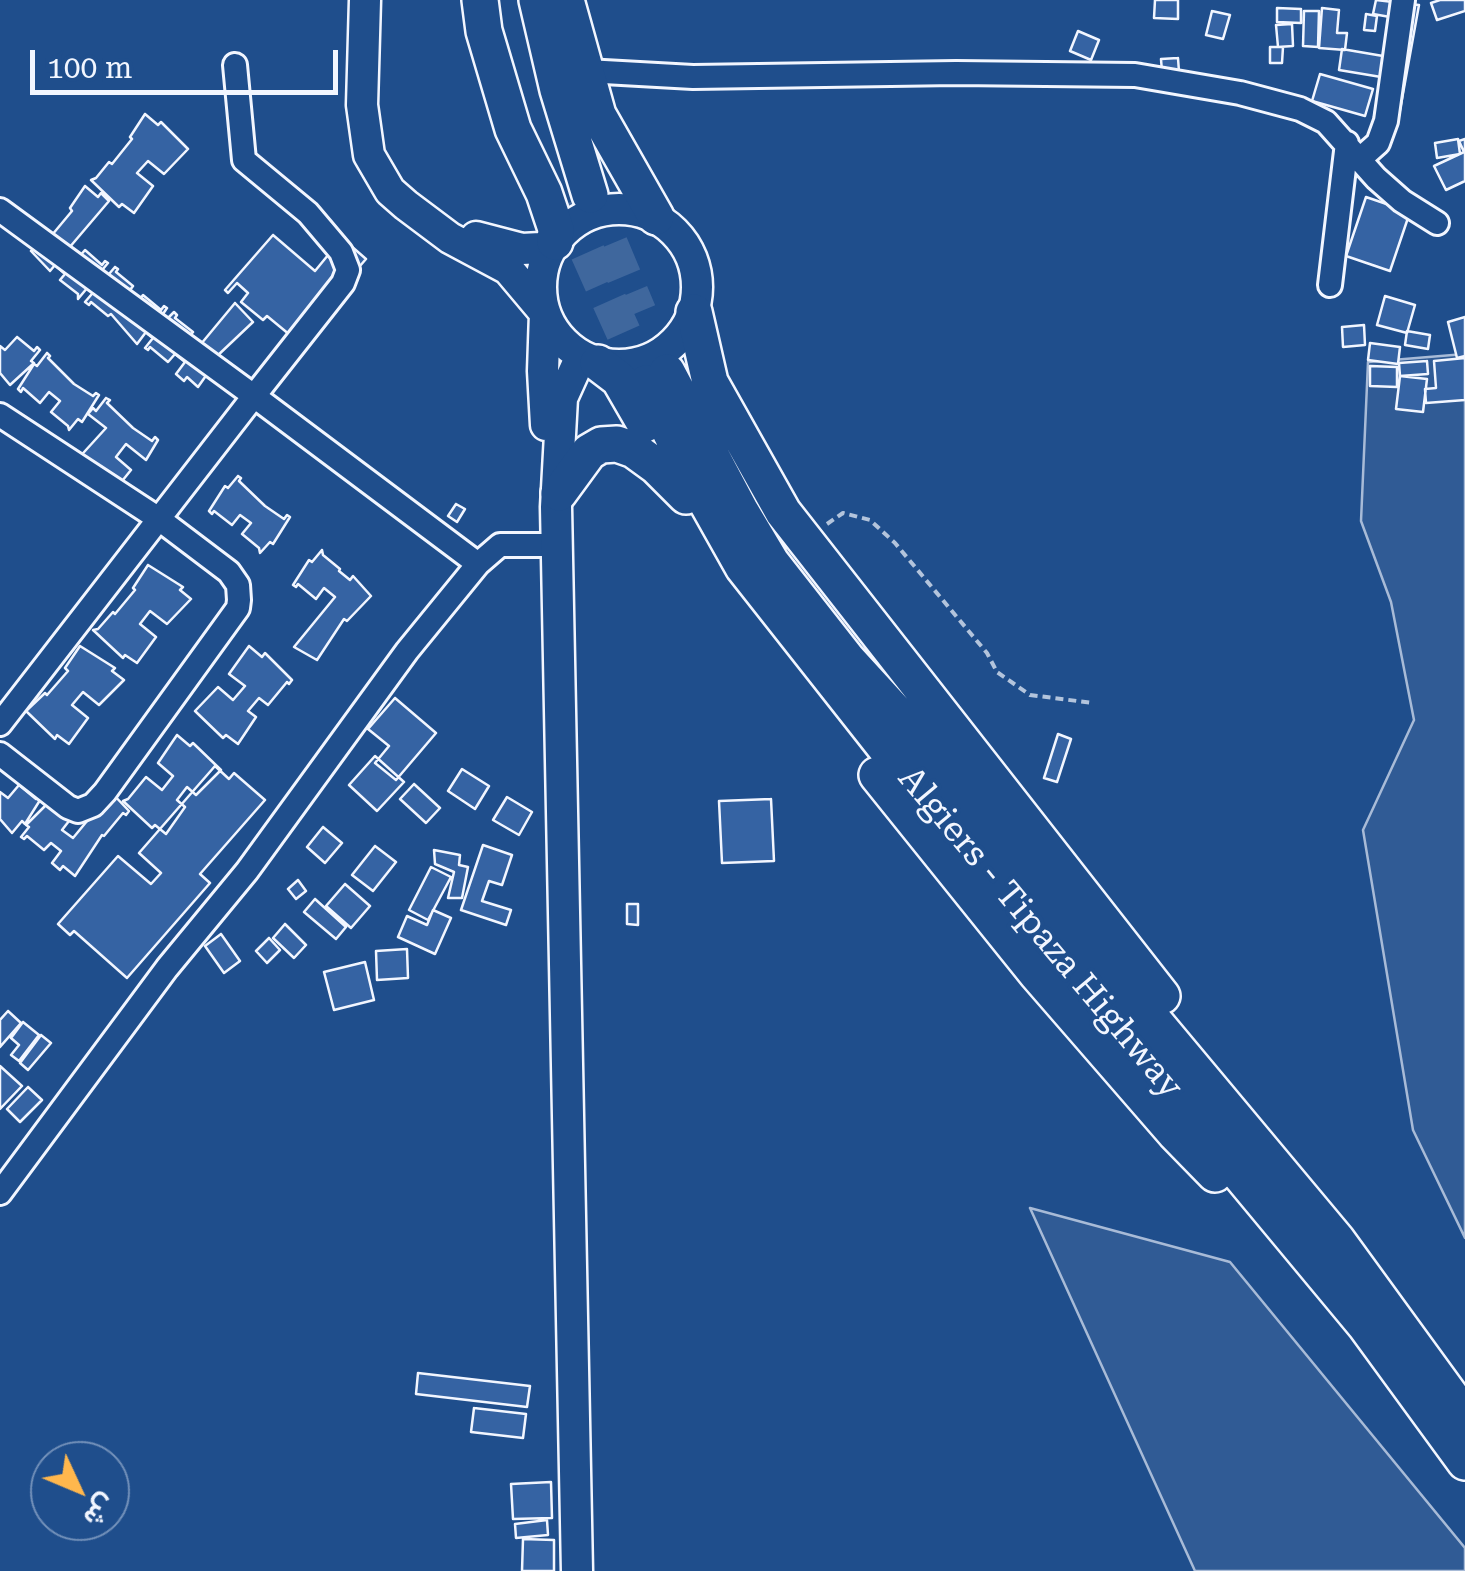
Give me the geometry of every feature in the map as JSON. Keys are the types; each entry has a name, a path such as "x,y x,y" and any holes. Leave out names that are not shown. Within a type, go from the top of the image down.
{"highway":[{"path":"480,0 484,31 513,130 544,192 556,228 556,242"},
{"path":"499,0 533,116 578,199 537,0"},
{"path":"566,0 598,115 656,218"},
{"path":"694,312 710,382 743,446 804,541 1238,1092 1337,1240"},
{"path":"589,359 614,374 626,388 740,590 821,702 1037,974 1175,1133 1340,1295"},
{"name":"Algiers - Tipaza Highway","path":"1465,1416 1337,1240 901,718 847,660 793,590 657,377 693,478 743,568 888,752 1340,1295 1465,1462"},
{"path":"557,500 589,452 601,444 634,450 686,496"}],"main road":[{"path":"365,0 364,136 375,170 417,214 450,238 508,269 545,314 566,344 589,359 637,364 656,356 672,345 694,312 696,268 688,248 674,230 638,211 601,211 568,228 556,242 542,276 545,314 544,404 549,488 557,500"},
{"path":"417,214 507,246 533,249 556,242"},
{"path":"577,1571 557,500 562,398 569,376 589,359"}],"street":[{"path":"1354,151 1378,143 1386,120 1403,0"},
{"path":"0,724 344,284 348,270 341,252 308,213 244,160 235,65"},
{"path":"586,71 693,77 956,73 1135,76 1240,93 1300,109 1326,122 1402,201 1436,224"},
{"path":"1330,285 1354,151"},
{"path":"0,210 478,564"},
{"path":"0,415 159,519 230,572 238,585 238,608 92,805 78,812 68,807 0,754"},
{"path":"0,1193 167,968 247,871 407,651 478,564 500,544 557,545"}],"path":[{"path":"804,541 843,513 870,520 987,653 998,672 1030,695 1094,703"}],"shaded area":[{"path":"1465,354 1465,1238 1413,1130 1363,830 1414,720 1391,602 1361,521 1368,362"},
{"path":"1030,1208 1230,1262 1465,1548 1465,1571 1195,1571"}],"building":[{"path":"1155,0 1178,0 1178,19 1154,18"},
{"path":"1376,0 1419,5 1398,121 1374,117 1381,77 1339,70 1342,49 1383,56 1390,17 1373,14"},
{"path":"1465,0 1465,11 1437,20 1431,3"},
{"path":"1277,8 1301,9 1301,23 1277,22"},
{"path":"1322,8 1339,10 1337,33 1347,33 1345,50 1319,48"},
{"path":"1212,11 1230,15 1223,39 1206,35"},
{"path":"1304,11 1319,11 1318,47 1303,46"},
{"path":"1366,14 1377,16 1375,31 1364,30"},
{"path":"1292,24 1293,46 1278,47 1276,25"},
{"path":"1078,31 1099,40 1091,60 1070,51"},
{"path":"1270,47 1283,47 1282,63 1270,63"},
{"path":"1178,58 1179,72 1162,72 1161,59"},
{"path":"1320,74 1373,89 1365,116 1312,101"},
{"path":"145,114 158,125 161,122 188,149 164,174 148,161 137,173 153,186 134,213 122,204 119,207 91,180 109,162 112,164"},
{"path":"1458,139 1460,154 1437,158 1435,143"},
{"path":"1465,139 1465,181 1446,190 1434,166 1464,152 1459,141"},
{"path":"85,186 109,201 69,248 79,257 85,250 102,265 108,263 78,299 78,294 60,280 65,274 55,265 50,271 31,251 52,235 72,211 70,208"},
{"path":"1366,197 1410,212 1390,271 1346,256"},
{"path":"273,235 315,271 342,238 366,259 296,340 267,316 263,320 241,302 248,293 237,283 228,293 225,290"},
{"path":"115,267 133,286 122,301 132,309 143,295 161,310 167,308 149,335 146,332 137,344 111,314 108,316 91,302 85,302"},
{"path":"1385,296 1415,305 1407,333 1377,325"},
{"path":"235,303 253,322 215,358 198,387 187,377 184,381 176,374 185,362 175,354 168,362 150,347 145,348 153,338 150,336 174,312 175,318 193,332 186,341 196,350"},
{"path":"1465,317 1465,356 1457,358 1448,322"},
{"path":"1364,325 1365,345 1343,347 1342,327"},
{"path":"1407,331 1430,335 1428,349 1405,345"},
{"path":"17,337 34,351 37,347 40,350 31,361 34,363 10,385 0,373 0,346 5,350"},
{"path":"1370,343 1400,347 1398,364 1368,360"},
{"path":"47,353 74,384 93,396 99,395 82,422 78,419 69,430 51,412 60,401 49,392 40,403 23,388 21,392 18,389 34,364 37,366"},
{"path":"1465,358 1465,400 1426,403 1425,389 1436,388 1434,361"},
{"path":"1427,361 1428,374 1400,376 1399,363"},
{"path":"1370,366 1397,367 1397,387 1370,386"},
{"path":"1400,376 1427,379 1423,412 1396,409"},
{"path":"106,398 133,428 152,441 155,437 158,440 146,460 126,444 116,457 131,470 114,491 75,462 106,428 88,414 93,408 96,411"},
{"path":"238,476 265,506 284,519 290,517 273,544 270,542 260,553 242,534 251,523 240,515 232,525 209,511 225,486 228,488"},
{"path":"456,504 465,509 457,522 448,516"},
{"path":"322,550 339,571 350,580 353,576 371,596 347,621 344,619 317,660 294,647 335,597 324,588 316,599 298,584 293,585 309,560 312,562"},
{"path":"148,565 183,587 180,590 191,599 167,624 150,611 140,624 156,637 137,663 125,655 123,658 93,630 115,614 135,590"},
{"path":"80,646 115,668 112,671 124,680 99,705 83,692 72,705 88,718 69,744 57,735 55,739 26,711 68,671 65,668"},
{"path":"249,646 262,657 265,653 292,680 268,705 259,698 248,711 256,717 238,744 226,735 223,738 195,711 218,687 233,700 245,686 229,674"},
{"path":"395,698 436,733 396,780 375,763 389,746 368,729"},
{"path":"1058,734 1071,739 1057,782 1044,778"},
{"path":"177,735 190,746 193,743 221,770 196,795 187,787 177,800 185,807 166,834 155,825 152,828 123,801 146,777 162,790 173,776 158,763"},
{"path":"375,756 404,782 377,811 349,785"},
{"path":"215,766 229,779 234,773 265,800 200,874 210,883 127,978 74,931 70,935 58,924 118,856 151,884 161,873 139,853"},
{"path":"462,769 489,786 475,809 448,791"},
{"path":"414,784 440,808 426,823 400,799"},
{"path":"19,785 36,799 42,797 25,824 22,821 12,833 0,819 0,792 8,798"},
{"path":"111,792 129,811 102,835 75,876 52,863 61,851 51,843 44,850 27,836 21,837 29,827 26,825 50,801 51,807 69,821 62,830 73,838"},
{"path":"507,797 532,812 519,835 493,820"},
{"path":"771,799 774,861 722,863 719,801"},
{"path":"323,827 342,843 325,863 307,847"},
{"path":"483,845 512,855 502,885 489,881 482,901 511,910 506,925 461,910"},
{"path":"375,846 396,862 373,891 352,875"},
{"path":"434,850 460,855 459,865 468,867 462,898 448,898 454,872 435,864"},
{"path":"431,867 451,877 428,920 409,910"},
{"path":"298,880 306,891 296,899 288,889"},
{"path":"345,884 370,906 351,928 326,906"},
{"path":"315,899 346,927 336,939 304,912"},
{"path":"627,904 638,904 638,925 627,924"},
{"path":"433,910 451,918 435,954 398,937 407,916 427,925"},
{"path":"285,924 306,945 294,958 273,938"},
{"path":"221,934 240,961 224,973 205,946"},
{"path":"269,938 280,950 267,963 256,951"},
{"path":"407,949 408,978 377,980 376,951"},
{"path":"365,962 374,1000 334,1010 324,972"},
{"path":"8,1011 21,1023 0,1047 0,1020"},
{"path":"23,1022 39,1035 19,1061 11,1055 19,1045 11,1038"},
{"path":"41,1035 51,1043 28,1070 20,1063"},
{"path":"0,1066 22,1086 0,1109"},
{"path":"28,1087 42,1100 20,1122 7,1109"},
{"path":"418,1373 530,1386 527,1407 416,1394"},
{"path":"474,1408 526,1414 523,1438 471,1432"},
{"path":"551,1482 552,1518 513,1519 511,1484"},
{"path":"547,1520 548,1535 516,1538 515,1524"},
{"path":"523,1539 554,1540 554,1571 522,1571"}],"tunnel":[{"path":"590,195 639,312"},
{"path":"566,204 646,383"}]}
